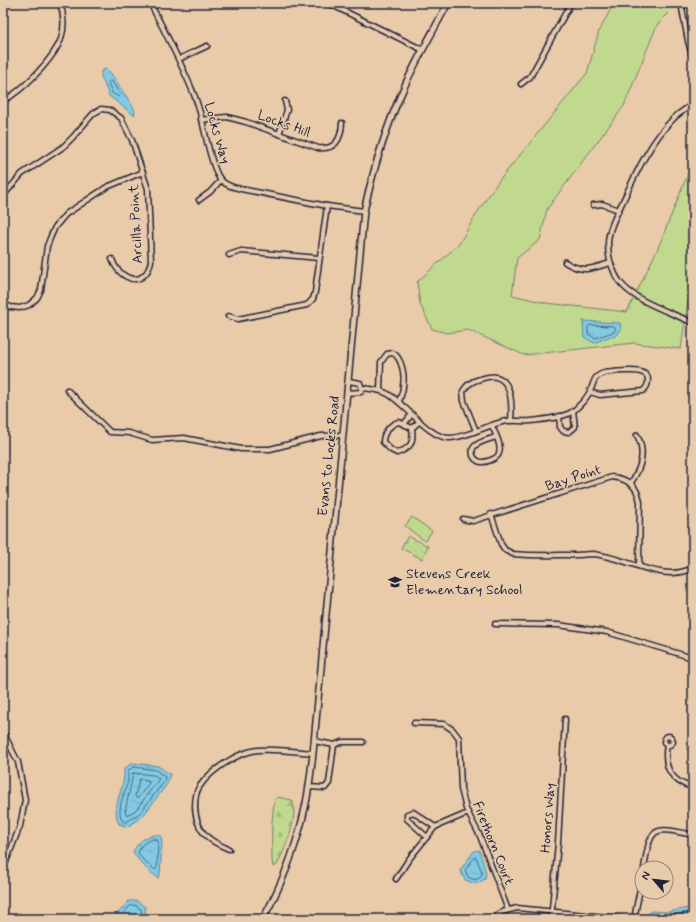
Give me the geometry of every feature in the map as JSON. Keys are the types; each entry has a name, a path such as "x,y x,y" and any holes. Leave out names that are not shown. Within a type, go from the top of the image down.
{"street":[{"path":"3,101 12,96 27,83 48,60 57,47 61,38 64,20 60,3"},
{"name":"Locks Way","path":"150,3 179,59 196,98 209,150 218,176 221,180 230,186 241,189 327,206 364,211"},
{"path":"328,3 423,50"},
{"name":"Evans to Locks Road","path":"262,919 278,888 294,848 306,808 313,753 364,211 371,182 392,116 402,91 448,3"},
{"path":"521,84 530,77 571,3"},
{"path":"681,3 693,59"},
{"path":"179,59 207,46"},
{"path":"279,134 287,110 286,101"},
{"path":"693,104 673,119 652,144 635,175 619,210 609,234 608,243 610,263 620,282 630,292 640,299 693,322"},
{"name":"Arcilla Point","path":"3,196 22,174 63,147 93,114 101,109 110,110 121,118 132,140 148,189 151,261 147,272 142,277 132,279 124,276 114,266 112,259"},
{"name":"Locks Hill","path":"201,120 227,117 246,122 324,149 335,144 340,138 342,123"},
{"path":"3,303 10,307 20,308 29,305 37,298 41,290 47,246 50,236 55,227 66,214 108,187 143,172"},
{"path":"199,200 210,192 221,180"},
{"path":"593,205 602,204 619,210"},
{"path":"228,316 238,319 307,305 313,299 327,206"},
{"path":"228,255 241,251 319,258"},
{"path":"565,262 574,268 587,269 610,263"},
{"path":"380,390 382,362 387,354 393,353 397,355 403,376 404,386 399,401"},
{"path":"362,388 380,390 389,394 399,401 432,432 440,437 450,438 476,432 511,421 530,421 559,416 573,411 590,392 593,382 598,375 638,371 644,373 648,377 648,383 643,391 600,395 590,392"},
{"path":"476,432 464,401 463,391 469,383 476,380 493,376 505,383 509,391 512,409 511,421"},
{"path":"349,381 360,383 362,388"},
{"path":"347,393 361,392 362,388"},
{"path":"67,390 110,432 129,433 152,440 184,438 241,449 270,449 321,436 343,435"},
{"path":"559,416 560,427 563,431 570,432 575,427 573,411"},
{"path":"404,424 412,414"},
{"path":"412,428 420,421"},
{"path":"399,422 412,428 412,442 408,447 397,453 386,446 383,442 383,438 388,429 393,424 399,422"},
{"path":"492,426 496,437 500,449 499,455 496,458 481,462 477,461 474,458 472,451 473,448 477,444 496,437"},
{"path":"638,435 642,443 641,465 637,475 630,484 638,493 640,502 639,566"},
{"name":"Bay Point","path":"463,518 473,521 491,514 612,477 619,478 630,484"},
{"path":"491,514 501,544 505,550 513,554 592,554 660,573 670,574 685,572 693,568"},
{"path":"495,624 558,625 607,632 693,658"},
{"name":"Honors Way","path":"551,919 558,843 565,719"},
{"name":"Firethorn Court","path":"414,723 444,724 453,730 459,738 461,789 468,813 480,836 508,910"},
{"path":"3,732 18,762 25,800 20,826 4,867 3,876"},
{"path":"314,742 334,745 342,742 363,742"},
{"path":"309,787 325,788 329,784 334,745"},
{"path":"667,745 666,751 670,774 676,781 685,786 693,787"},
{"path":"229,849 217,844 206,836 200,828 196,818 195,803 199,787 213,772 230,759 253,751 275,750 313,753"},
{"path":"427,837 407,819 407,814 413,812 435,827"},
{"path":"396,879 409,859 435,827 468,813"},
{"path":"646,860 651,837 656,831 665,829 693,835"},
{"path":"634,919 638,900"},
{"path":"492,919 502,912 518,908 625,919"},
{"path":"3,912 5,919"}],"green space":[{"path":"614,3 676,3 676,6 657,25 624,106 547,209 540,240 517,258 512,295 546,303 627,312 658,248 693,161 693,292 687,306 681,349 634,343 524,355 468,330 447,333 432,329 420,304 417,282 459,244 477,213 498,182 587,73 599,31"},
{"path":"412,517 432,531 425,541 405,526"},
{"path":"408,536 428,546 422,559 401,548"},
{"path":"277,797 292,800 294,815 284,850 277,865 273,867 272,818"}],"water":[{"path":"105,69 110,72 132,105 135,111 134,115 109,96 101,76 101,71"},
{"path":"583,321 620,323 621,330 614,337 611,336 594,343 584,337"},
{"path":"132,763 158,766 170,774 167,784 143,816 127,827 119,824 116,808 123,780 124,769"},
{"path":"154,835 160,835 162,841 160,875 158,878 138,860 133,852 141,841"},
{"path":"479,850 486,872 485,879 476,884 465,880 460,870 474,851"},
{"path":"129,901 137,901 145,907 146,919 114,919"},
{"path":"693,907 693,919 649,919 647,915 651,911 668,912"}],"place":[{"name":"Stevens Creek Elementary School","path":"395,582"}]}
